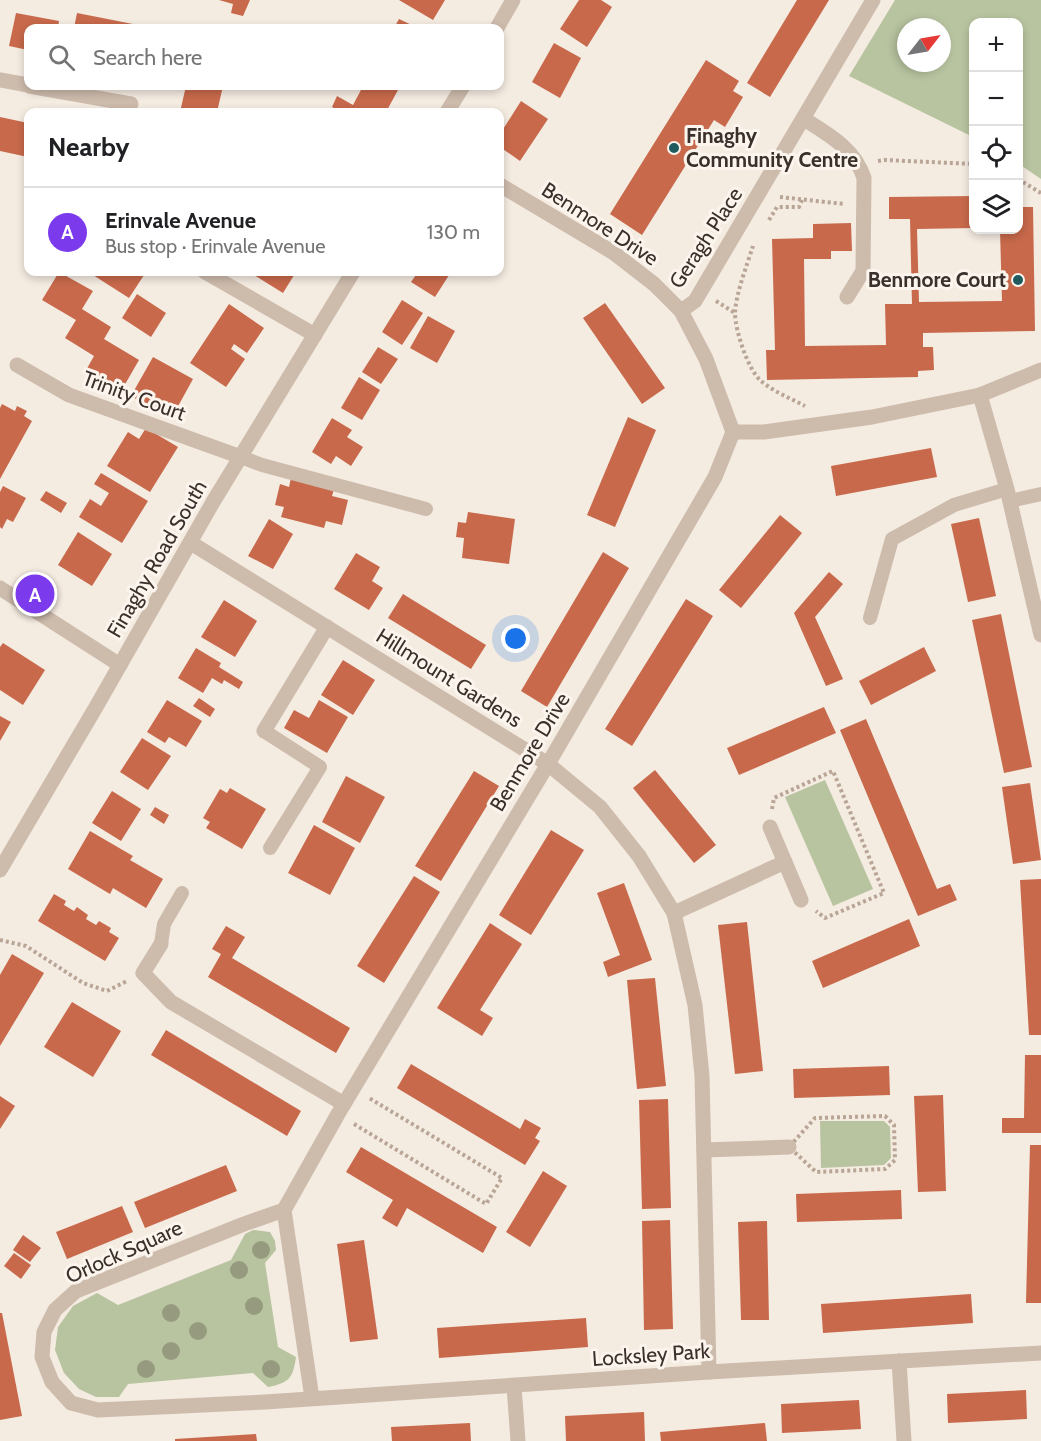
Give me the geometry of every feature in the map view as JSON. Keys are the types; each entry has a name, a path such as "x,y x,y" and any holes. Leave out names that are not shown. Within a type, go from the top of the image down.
{"street":[{"path":"498,24 513,0"},
{"name":"Geragh Place","path":"681,311 695,301 873,0"},
{"path":"0,80 24,85"},
{"path":"52,90 132,104"},
{"path":"449,108 461,90"},
{"path":"804,119 835,139 852,155 860,165 864,178 863,271 847,297"},
{"name":"Benmore Drive","path":"284,1210 341,1109 548,764 715,477 733,432 706,359 681,311 654,284 614,253 504,187"},
{"path":"212,276 315,335"},
{"name":"Finaghy Road South","path":"0,870 241,458 351,276"},
{"name":"Trinity Court","path":"17,365 69,395 241,458"},
{"path":"733,432 764,432 872,417 980,395 1041,370"},
{"path":"980,395 1008,495 1041,635"},
{"name":"Hillmount Gardens","path":"191,543 548,764 600,807 639,856 674,913 695,1005 702,1076 709,1372"},
{"path":"0,588 120,665"},
{"path":"264,731 327,627"},
{"path":"770,827 801,900"},
{"path":"674,913 785,862"},
{"path":"161,944 143,973 171,1002 341,1109"},
{"path":"704,1150 789,1147"},
{"path":"284,1210 312,1398"},
{"name":"Orlock Square","path":"265,1402 117,1411 98,1410 71,1403 52,1382 42,1357 44,1332 55,1310 76,1291 284,1210"},
{"name":"Locksley Park","path":"265,1402 709,1372 1041,1353"},
{"path":"899,1361 904,1441"},
{"path":"514,1386 518,1441"}],"lane":[{"path":"241,458 426,509"},
{"path":"870,618 892,539 954,505 1008,495 1041,494"},
{"path":"264,731 320,766 270,848"},
{"path":"161,944 164,924 182,893"}],"path":[{"path":"860,165 885,160 969,164"},
{"path":"1020,180 1041,193"},
{"path":"758,195 864,206"},
{"path":"765,227 777,207 799,207 802,200"},
{"path":"759,237 753,247 735,313 742,345 752,371 760,380 776,392 809,407 826,424"},
{"path":"770,827 774,798 832,771 884,893 825,918 801,900"},
{"path":"0,940 26,946 83,983 107,992 143,973"},
{"path":"341,1109 415,1161 486,1204 502,1178 353,1089"},
{"path":"885,1116 894,1125 895,1160 885,1168 816,1172 789,1147 815,1118 885,1116"},
{"path":"415,1161 418,1156"}],"green space":[{"path":"895,0 1041,0 1041,179 1023,167 1023,18 969,18 969,135 849,76"},
{"path":"825,780 873,889 833,906 785,797"},
{"path":"820,1121 884,1121 890,1127 891,1158 884,1165 821,1168"},
{"path":"253,1230 270,1232 275,1241 276,1250 265,1263 278,1347 296,1357 289,1378 281,1384 268,1387 253,1373 128,1384 119,1397 96,1397 79,1389 64,1373 55,1350 58,1327 73,1306 97,1293 118,1305 231,1260 245,1234"}],"building":[{"path":"219,0 250,0 243,16 231,13 233,4"},
{"path":"399,0 445,0 433,20"},
{"path":"579,0 601,0 612,7 587,47 560,29"},
{"path":"797,0 829,0 770,97 747,83"},
{"path":"16,13 59,21 59,24 24,24 24,49 9,46"},
{"path":"77,13 133,24 75,24"},
{"path":"399,19 410,24 396,24"},
{"path":"554,43 581,58 560,98 532,82"},
{"name":"Finaghy Community Centre","path":"706,60 739,81 733,91 743,97 725,127 714,120 642,235 610,214"},
{"path":"185,90 222,90 218,108 181,108"},
{"path":"361,90 398,90 388,108 332,107 337,96 353,105"},
{"path":"521,101 548,119 520,161 504,150 504,128"},
{"path":"0,117 24,122 24,156 0,151"},
{"name":"Benmore Court","path":"969,196 969,228 917,229 919,302 1002,301 1000,234 1023,234 1023,207 1033,207 1035,331 923,333 923,347 933,347 934,370 918,371 918,377 767,380 766,350 775,350 772,239 813,238 813,224 851,223 852,251 831,251 831,259 804,259 805,346 886,345 885,304 912,304 910,219 889,219 889,197"},
{"path":"57,276 66,276 93,291 82,309 111,327 104,339 139,360 120,393 85,372 94,356 65,338 76,320 42,300"},
{"path":"95,276 143,276 129,298"},
{"path":"255,276 294,276 283,293"},
{"path":"415,276 448,276 435,297 411,282"},
{"path":"137,294 166,313 151,337 122,318"},
{"path":"402,300 423,313 402,345 382,332"},
{"path":"605,303 665,388 642,404 583,318"},
{"path":"229,304 264,328 247,353 234,344 231,349 245,359 226,387 190,363"},
{"path":"428,316 455,331 437,363 410,348"},
{"path":"378,347 398,359 381,384 362,372"},
{"path":"153,357 193,379 171,419 131,396"},
{"path":"359,377 380,390 362,420 341,408"},
{"path":"2,404 15,411 17,406 27,411 24,416 32,421 0,479 0,408"},
{"path":"628,417 656,430 615,527 587,515"},
{"path":"332,418 352,430 347,437 363,447 351,466 336,456 331,464 312,452"},
{"path":"146,428 178,447 150,492 107,466 128,432 139,439"},
{"path":"931,448 937,477 836,496 831,466"},
{"path":"101,473 148,501 122,543 79,517 90,499 101,506 109,493 94,484"},
{"path":"291,478 334,489 332,496 348,500 342,525 326,521 324,528 281,517 284,507 275,505 280,484 289,487"},
{"path":"3,486 26,498 13,522 7,519 2,529 0,527 0,492"},
{"path":"46,491 67,503 61,513 40,500"},
{"path":"468,512 515,519 509,564 462,558 464,538 456,537 458,522 466,523"},
{"path":"780,515 802,533 741,608 719,590"},
{"path":"979,518 996,596 968,602 951,524"},
{"path":"269,519 293,534 273,569 248,556"},
{"path":"78,532 112,554 92,586 58,565"},
{"path":"603,552 629,568 547,707 521,691"},
{"path":"356,553 380,567 372,581 383,588 369,610 334,589"},
{"path":"829,572 843,584 815,617 843,679 826,686 794,613"},
{"path":"403,594 486,645 471,669 388,618"},
{"path":"686,599 713,616 632,746 605,729"},
{"path":"224,600 257,621 235,657 201,637"},
{"path":"1001,614 1032,767 1004,773 972,620"},
{"path":"3,643 45,670 23,705 0,690 0,647"},
{"path":"924,647 936,671 871,705 859,681"},
{"path":"196,648 221,663 219,667 243,682 239,689 224,680 222,684 212,678 203,693 178,678"},
{"path":"343,660 375,680 353,715 321,695"},
{"path":"199,698 215,709 210,717 193,706"},
{"path":"167,700 202,721 186,747 169,737 165,743 147,732"},
{"path":"319,700 348,717 327,753 284,728 294,710 309,718"},
{"path":"824,707 836,733 739,775 727,748"},
{"path":"0,716 11,722 0,741"},
{"path":"866,719 937,889 950,884 957,900 918,916 840,730"},
{"path":"142,738 171,756 148,790 120,772"},
{"path":"655,770 716,845 694,863 633,788"},
{"path":"474,771 499,786 441,881 415,866"},
{"path":"346,776 385,797 360,843 322,822"},
{"path":"1030,783 1041,860 1013,864 1002,787"},
{"path":"230,788 266,809 242,849 206,828 210,822 203,818 220,789 227,793"},
{"path":"112,791 141,809 121,841 92,823"},
{"path":"155,807 169,815 164,824 150,815"},
{"path":"314,825 355,848 330,895 288,873"},
{"path":"551,830 584,850 531,935 499,915"},
{"path":"90,831 133,856 130,860 163,879 146,908 113,888 110,894 68,869"},
{"path":"414,876 440,892 384,983 357,966"},
{"path":"1041,879 1041,1035 1029,1035 1020,880"},
{"path":"624,883 652,960 608,977 603,962 620,955 597,893"},
{"path":"54,894 66,901 64,905 74,911 77,907 88,915 86,919 96,925 99,921 111,928 109,932 119,938 105,961 38,921"},
{"path":"909,919 920,946 823,988 812,961"},
{"path":"747,922 763,1071 735,1074 718,925"},
{"path":"490,923 522,944 480,1010 493,1018 482,1036 437,1008"},
{"path":"226,926 245,937 232,958 350,1028 336,1053 208,977 221,954 212,949"},
{"path":"12,954 44,973 0,1046 0,975"},
{"path":"655,978 666,1086 637,1089 627,980"},
{"path":"72,1002 121,1031 93,1077 44,1047"},
{"path":"166,1030 301,1111 287,1136 151,1055"},
{"path":"1025,1055 1041,1055 1041,1133 1002,1133 1002,1118 1024,1118"},
{"path":"411,1064 520,1129 525,1119 541,1128 535,1138 540,1141 525,1165 397,1088"},
{"path":"889,1066 890,1095 794,1098 793,1069"},
{"path":"943,1095 946,1191 918,1192 914,1096"},
{"path":"0,1096 15,1106 0,1129"},
{"path":"668,1099 671,1208 642,1209 639,1100"},
{"path":"1030,1145 1041,1145 1041,1303 1026,1303"},
{"path":"361,1147 497,1227 483,1253 407,1208 397,1227 382,1218 393,1200 346,1172"},
{"path":"226,1165 237,1191 145,1228 134,1202"},
{"path":"543,1171 567,1186 530,1247 506,1232"},
{"path":"901,1190 902,1219 797,1222 796,1194"},
{"path":"122,1206 133,1232 67,1259 56,1232"},
{"path":"670,1220 673,1329 644,1330 642,1221"},
{"path":"767,1221 769,1320 741,1320 738,1222"},
{"path":"23,1235 41,1248 30,1262 13,1250"},
{"path":"364,1240 378,1339 350,1342 337,1244"},
{"path":"14,1253 31,1265 21,1279 4,1266"},
{"path":"971,1294 973,1323 823,1333 821,1304"},
{"path":"0,1313 2,1313 22,1416 0,1420"},
{"path":"586,1318 588,1347 439,1358 437,1328"},
{"path":"1026,1390 1027,1419 948,1423 947,1394"},
{"path":"859,1400 861,1429 782,1433 781,1404"},
{"path":"644,1412 645,1441 566,1441 565,1416"},
{"path":"470,1423 471,1441 392,1441 391,1427"},
{"path":"765,1423 767,1441 661,1441 660,1432"},
{"path":"256,1434 257,1441 175,1441 175,1439"}],"place":[{"name":"Finaghy Community Centre","path":"674,148"},
{"name":"Benmore Court","path":"1018,280"},
{"name":"Erinvale Avenue","path":"35,594"}]}
